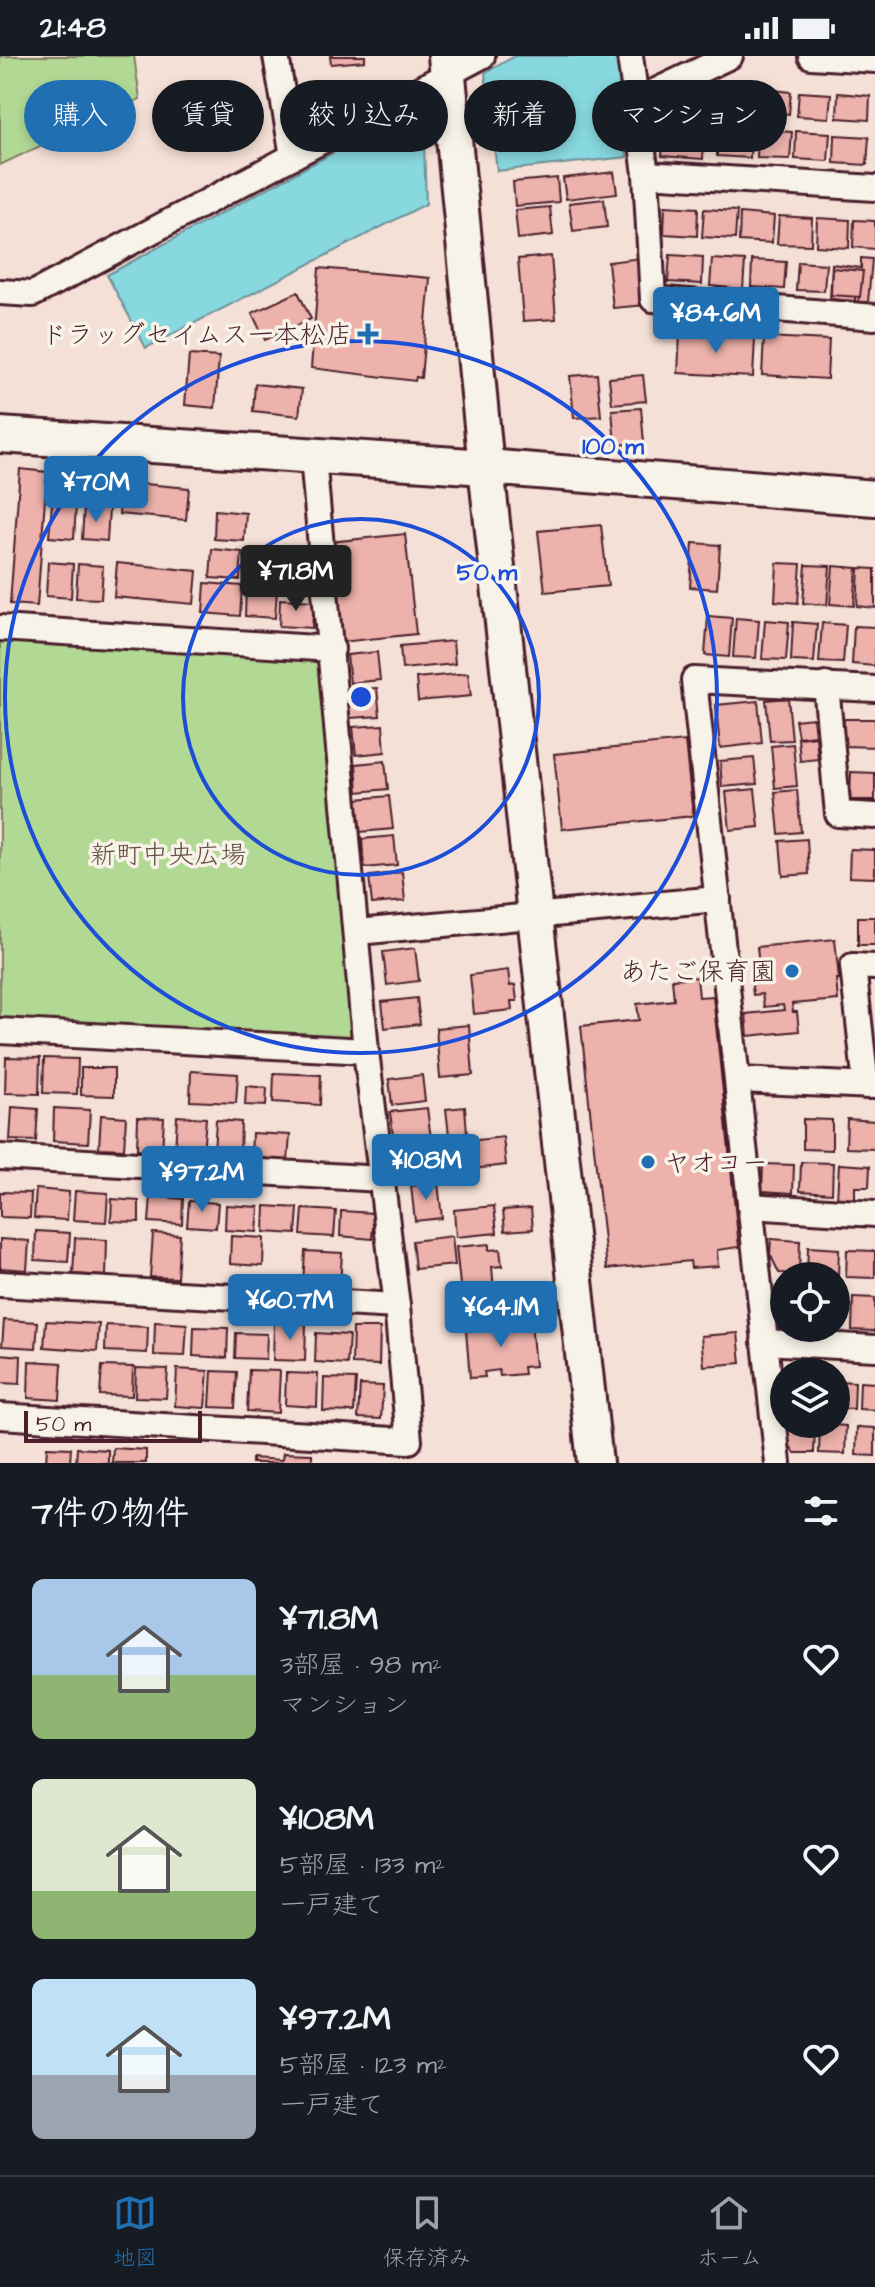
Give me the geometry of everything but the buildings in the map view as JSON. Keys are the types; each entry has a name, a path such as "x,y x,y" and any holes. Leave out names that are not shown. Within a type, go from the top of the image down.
{"street":[{"path":"276,56 293,156"},
{"path":"0,292 33,294 293,156 447,65 482,56"},
{"path":"630,56 633,80"},
{"path":"679,80 730,56"},
{"path":"811,56 875,60"},
{"path":"447,65 486,467 595,1463"},
{"path":"643,152 653,299 875,317"},
{"path":"646,174 875,188"},
{"path":"0,435 486,467 875,498"},
{"path":"0,1416 409,1441 397,1306 366,1051 313,457"},
{"path":"0,628 332,649"},
{"path":"778,1463 694,680 875,689"},
{"path":"826,685 838,814 875,816"},
{"path":"357,932 718,899"},
{"path":"738,1080 871,1086 853,966 875,967"},
{"path":"0,1031 366,1051"},
{"path":"0,1157 382,1179"},
{"path":"750,1206 875,1214"},
{"path":"0,1284 397,1306"},
{"path":"764,1342 875,1348"}],"green space":[{"path":"0,56 134,56 140,99 136,101 136,80 24,80 24,152 28,152 0,165"},
{"name":"新町中央広場","path":"0,638 319,658 355,1039 0,1018"}],"water":[{"path":"515,56 616,56 619,80 592,80 592,152 626,152 627,157 497,171 495,152 576,152 576,80 486,80 485,73"},
{"path":"335,152 424,152 426,204 146,348 107,275"}],"place":[{"name":"ドラッグセイムス一本松店","path":"368,334"},
{"name":"あたご保育園","path":"792,971"},
{"name":"ヤオコー","path":"648,1162"}]}
